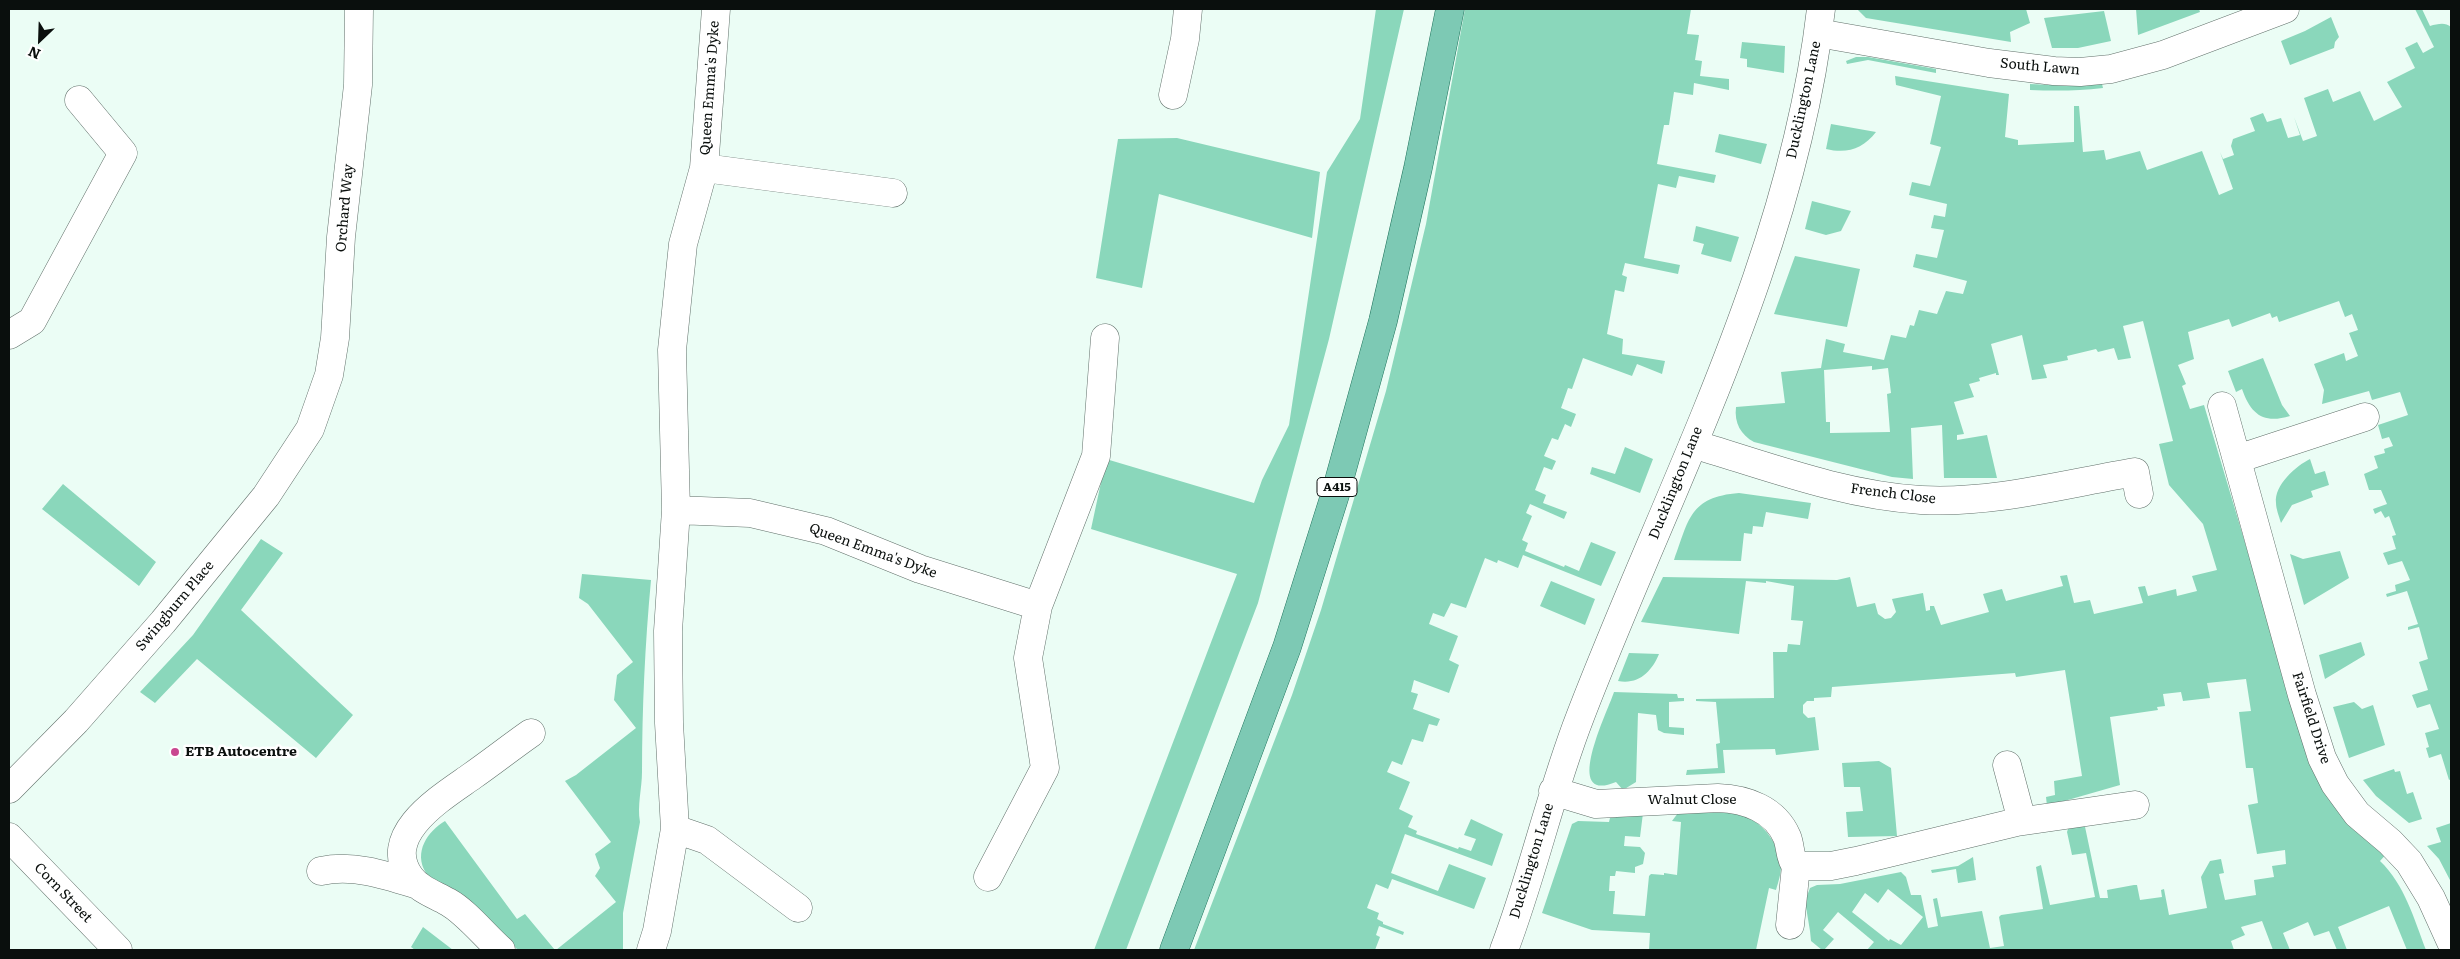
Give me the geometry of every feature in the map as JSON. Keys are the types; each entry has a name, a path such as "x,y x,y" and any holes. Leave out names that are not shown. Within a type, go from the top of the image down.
{"main road":[{"name":"A415","path":"1174,950 1287,647 1335,495 1383,321 1418,168 1450,9"}],"street":[{"name":"Orchard Way","path":"318,406 328,375 335,338 341,237 358,85 359,9"},
{"name":"Queen Emma's Dyke","path":"651,950 657,931 675,828 669,723 668,631 676,510 672,350 684,244 704,168 716,9"},
{"path":"1173,95 1185,39 1188,9"},
{"name":"South Lawn","path":"1819,21 1989,63 2054,71 2080,72 2112,69 2163,55 2285,9"},
{"name":"Ducklington Lane","path":"1504,950 1553,791 1583,709 1753,294 1788,176 1814,63 1819,21"},
{"path":"9,335 32,321 123,153 78,100"},
{"name":"Queen Emma's Dyke","path":"704,168 894,193"},
{"path":"988,877 1045,768 1028,658 1038,606 1096,456 1105,338"},
{"name":"Swingburn Place","path":"9,789 76,721 126,664 266,496 310,429 318,406"},
{"name":"Fairfield Drive","path":"2222,406 2302,695 2322,758 2335,784 2357,814 2390,842 2409,862 2431,898 2451,942"},
{"path":"2237,459 2365,417"},
{"name":"French Close","path":"1693,444 1803,478 1865,493 1905,498 1939,501 2000,496 2134,472 2139,494"},
{"name":"Queen Emma's Dyke","path":"676,510 750,513 826,531 920,569 1038,606"},
{"path":"501,950 449,902 432,895 418,885 406,869 403,861 405,840 416,820 423,812 531,733"},
{"path":"2007,765 2022,821"},
{"name":"Walnut Close","path":"1553,791 1596,804 1718,798 1747,801 1765,811 1786,835 1792,861 1796,866 1790,925"},
{"path":"1796,866 1831,866 2022,821 2135,805"},
{"path":"675,828 707,840 798,908"},
{"name":"Corn Street","path":"9,837 118,950"},
{"path":"321,871 336,868 353,869 418,885"}],"green space":[{"path":"1376,9 1404,9 1329,339 1258,603 1126,950 1094,950 1237,574 1091,529 1106,459 1254,503 1262,480 1289,425 1327,172 1360,119"},
{"path":"1465,9 1691,9 1687,34 1699,35 1695,60 1702,61 1700,76 1729,79 1729,90 1694,83 1693,95 1674,92 1669,125 1664,125 1657,164 1716,175 1714,183 1679,176 1676,188 1658,184 1644,258 1680,265 1678,274 1625,263 1622,275 1627,277 1624,292 1615,290 1607,334 1623,339 1622,354 1665,361 1662,374 1637,364 1632,376 1583,358 1572,389 1568,388 1561,408 1576,414 1571,427 1565,424 1558,440 1552,438 1544,456 1556,461 1552,470 1544,467 1535,490 1546,495 1543,503 1567,512 1564,519 1530,504 1526,513 1532,516 1522,540 1528,543 1525,551 1579,571 1591,542 1616,552 1601,586 1523,555 1518,568 1498,560 1497,563 1485,558 1466,608 1451,603 1444,617 1433,613 1429,624 1458,636 1449,660 1459,665 1449,693 1414,680 1411,692 1418,694 1413,709 1440,719 1437,726 1429,724 1423,742 1412,739 1402,765 1392,761 1387,772 1410,782 1399,809 1413,816 1408,827 1417,831 1416,834 1458,849 1459,847 1471,851 1476,839 1464,835 1471,819 1503,834 1492,866 1405,834 1391,873 1438,891 1449,864 1486,878 1474,909 1392,879 1388,889 1376,884 1367,908 1379,913 1377,919 1383,922 1383,924 1404,932 1403,935 1379,926 1376,935 1380,937 1375,950 1194,950 1292,695 1321,610 1386,391 1426,224"},
{"path":"1857,9 2026,9 2030,23 2010,32 2011,42 1866,18"},
{"path":"2136,9 2199,9 2200,12 2138,35"},
{"path":"2415,9 2422,9 2430,26 2444,24 2451,27 2451,779 2449,780 2441,754 2429,758 2426,748 2429,747 2425,733 2439,729 2430,704 2417,708 2412,695 2428,690 2419,662 2428,659 2419,627 2408,630 2408,627 2418,624 2407,591 2387,597 2386,594 2396,591 2395,585 2410,580 2402,561 2388,565 2383,553 2396,549 2392,536 2396,535 2389,516 2385,518 2381,511 2375,514 2373,509 2387,504 2381,490 2369,490 2364,474 2378,468 2374,456 2385,453 2384,449 2393,446 2389,437 2382,439 2378,425 2408,415 2400,392 2372,400 2369,391 2322,404 2324,390 2314,364 2344,353 2346,361 2358,356 2349,333 2358,330 2352,314 2345,317 2339,301 2279,322 2277,316 2272,318 2270,313 2232,327 2229,319 2188,332 2194,359 2178,365 2186,384 2182,386 2190,409 2204,405 2282,667 2388,852 2380,861 2389,870 2402,892 2426,950 2407,950 2389,906 2338,927 2347,950 2337,950 2329,931 2314,936 2308,922 2283,933 2290,950 2273,950 2262,921 2241,927 2245,935 2231,941 2234,950 1867,950 1874,942 1838,912 1823,930 1834,939 1822,950 1811,941 1805,901 1810,888 1817,885 1840,884 1901,872 1906,877 1911,895 1921,895 1928,928 1938,926 1933,899 1937,898 1941,917 1982,911 1990,948 2004,946 1999,917 2001,915 2043,909 2036,867 2041,865 2050,905 2095,897 2086,853 2072,855 2067,832 2069,826 2084,822 2100,898 2108,898 2107,890 2134,885 2137,885 2140,900 2162,897 2161,890 2164,889 2169,915 2207,908 2201,877 2210,861 2221,859 2224,873 2219,874 2225,900 2256,895 2254,880 2274,877 2272,866 2286,864 2285,850 2257,854 2248,805 2258,803 2253,768 2246,768 2239,712 2251,711 2246,679 2207,683 2210,698 2183,701 2181,692 2163,694 2165,706 2157,707 2158,710 2110,717 2120,785 2047,806 2046,797 2055,795 2054,781 2082,776 2065,670 2016,677 2015,673 1832,687 1831,697 1814,698 1814,701 1807,701 1803,705 1803,713 1808,718 1815,717 1819,750 1776,755 1775,749 1723,750 1725,773 1686,775 1687,770 1718,768 1716,744 1720,743 1716,702 1696,701 1696,699 1774,698 1773,652 1787,652 1788,644 1800,645 1803,621 1791,620 1794,586 1766,581 1766,583 1746,581 1739,634 1641,622 1663,577 1837,580 1850,577 1857,607 1875,603 1878,614 1885,619 1891,618 1896,612 1892,599 1923,593 1926,611 1930,610 1930,606 1934,606 1941,625 1989,612 1983,594 2002,589 2006,601 2063,586 2060,576 2067,575 2074,603 2090,600 2094,614 2143,603 2138,587 2145,586 2148,596 2176,589 2177,596 2197,591 2192,576 2217,570 2203,524 2169,485 2159,444 2173,441 2143,321 2123,326 2131,358 2118,360 2114,348 2098,352 2096,349 2067,356 2068,360 2043,365 2047,378 2032,380 2022,335 1991,344 1999,375 1996,375 1996,373 1979,378 1980,381 1969,384 1974,397 1954,402 1964,434 1957,435 1957,440 1987,435 1997,478 1944,478 1942,425 1911,428 1913,479 1892,477 1754,442 1745,436 1739,428 1736,418 1736,407 1785,403 1781,372 1821,368 1826,339 1845,344 1843,352 1884,360 1891,335 1906,338 1910,325 1914,326 1919,310 1937,314 1946,291 1963,294 1967,281 1913,267 1916,254 1937,258 1944,230 1931,228 1934,215 1945,217 1947,204 1909,195 1912,182 1930,186 1941,147 1930,144 1941,96 1896,85 1895,76 2009,94 2005,137 2018,140 2018,145 2074,142 2074,106 2079,106 2083,152 2104,150 2106,160 2140,151 2147,170 2202,151 2219,195 2233,189 2220,152 2223,159 2234,155 2231,146 2233,139 2255,131 2250,118 2263,113 2267,122 2281,118 2288,138 2300,135 2294,117 2303,141 2317,136 2304,98 2328,89 2333,102 2360,91 2374,121 2402,107 2387,82 2415,68 2405,48 2417,42 2423,53 2434,47","holes":["1872,366 1872,370 1888,368 1891,393 1887,394 1890,432 1830,433 1830,422 1826,422 1824,370","1888,889 1923,917 1901,945 1890,939 1889,941 1852,912 1865,893 1878,903"]},
{"path":"2104,11 2111,41 2078,48 2052,48 2044,18"},
{"path":"2331,17 2339,37 2335,42 2334,48 2290,65 2281,41"},
{"path":"1742,42 1785,46 1784,73 1747,67 1747,59 1740,58"},
{"path":"1856,57 1868,57 1936,69 1936,73 1868,60 1847,64 1846,61"},
{"path":"2030,84 2072,86 2102,84 2103,88 2085,90 2030,90"},
{"path":"1831,124 1876,132 1866,143 1854,149 1841,151 1826,149"},
{"path":"1719,134 1767,144 1761,164 1715,152"},
{"path":"1177,138 1320,172 1312,238 1159,194 1142,288 1096,278 1118,139"},
{"path":"1812,201 1851,211 1841,231 1826,235 1805,229"},
{"path":"1696,226 1739,237 1731,262 1701,254 1704,244 1693,241"},
{"path":"1795,256 1860,269 1847,327 1774,314"},
{"path":"2263,358 2282,405 2290,416 2273,419 2266,418 2254,411 2242,389 2236,392 2228,371"},
{"path":"1625,447 1653,459 1640,493 1590,474 1592,467 1615,474"},
{"path":"2310,459 2315,474 2325,471 2329,485 2311,491 2313,497 2292,505 2281,523 2276,505 2278,490 2298,466"},
{"path":"63,484 156,562 139,586 42,509"},
{"path":"1739,493 1811,503 1808,519 1766,512 1763,527 1753,526 1752,534 1744,533 1741,561 1674,560 1688,522 1700,505 1722,495"},
{"path":"261,539 283,553 241,610 353,715 316,758 197,659 155,703 140,692 193,635"},
{"path":"2340,551 2349,578 2304,605 2290,554 2303,559"},
{"path":"582,574 651,580 644,676 640,822 623,913 623,950 556,950 616,902 595,876 600,868 595,854 611,842 565,781 576,775 636,728 614,700 617,675 633,662 588,604 579,598"},
{"path":"1551,581 1595,599 1585,625 1540,606"},
{"path":"2361,642 2365,655 2325,679 2319,655"},
{"path":"1629,653 1659,654 1653,666 1638,679 1626,682 1618,681"},
{"path":"1614,692 1677,694 1678,698 1684,698 1684,701 1669,702 1669,727 1684,728 1684,735 1664,733 1658,730 1656,715 1638,713 1636,782 1623,790 1616,782 1600,786 1592,780 1590,769 1597,735"},
{"path":"2354,702 2362,709 2373,705 2385,745 2349,758 2333,707"},
{"path":"1879,761 1891,768 1897,836 1848,837 1846,812 1863,811 1860,787 1844,787 1842,763"},
{"path":"2394,769 2395,772 2400,771 2407,794 2413,792 2422,819 2409,823 2376,796 2363,780"},
{"path":"1720,812 1744,816 1758,824 1770,836 1778,851 1781,867 1776,890 1769,888 1756,950 1649,950 1650,933 1592,930 1542,913 1572,824 1578,821 1609,822 1610,818 1643,813 1640,837 1625,836 1624,846 1640,847 1645,853 1643,864 1635,867 1635,873 1616,871 1615,876 1610,876 1609,891 1615,891 1613,914 1645,916 1649,876 1651,874 1664,875 1664,873 1677,875 1681,822 1672,821 1678,813"},
{"path":"445,821 517,919 525,914 555,950 518,950 428,876 422,865 421,857 424,843 433,830"},
{"path":"2451,823 2451,882 2439,859 2427,846 2441,842 2436,828"},
{"path":"1973,857 1976,880 1958,883 1956,869 1932,873 1931,870 1958,866"},
{"path":"423,927 453,950 415,950 411,947"}],"place":[{"name":"ETB Autocentre","path":"175,752"}]}
